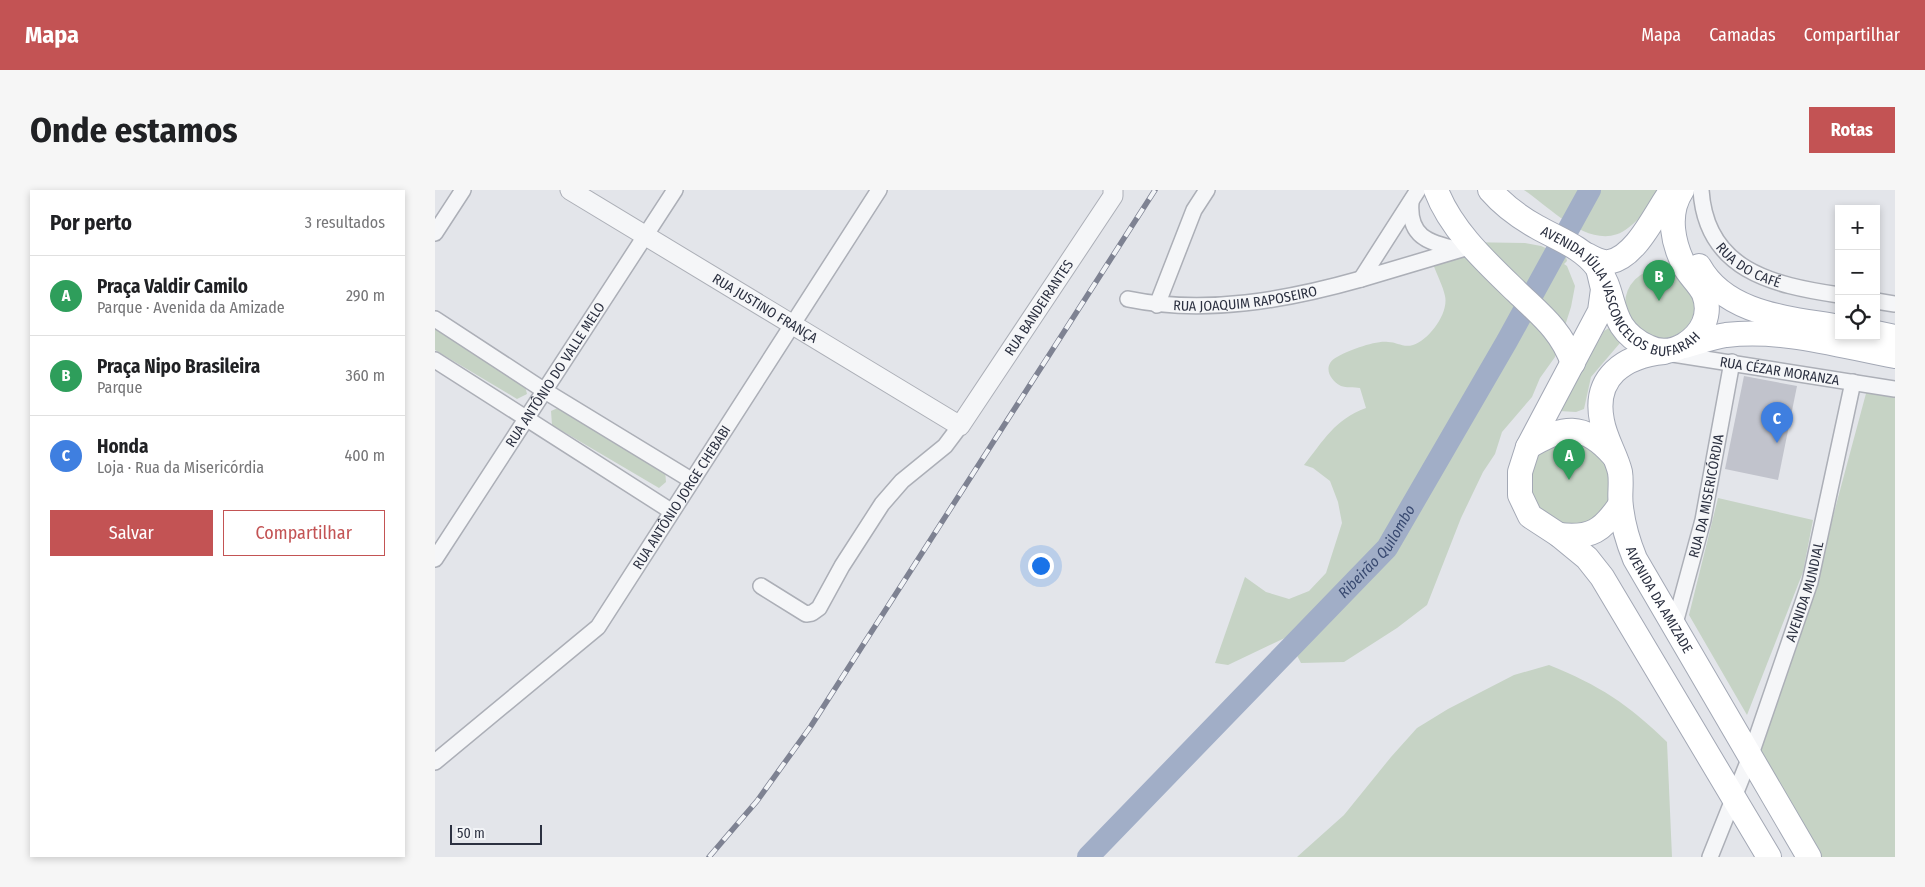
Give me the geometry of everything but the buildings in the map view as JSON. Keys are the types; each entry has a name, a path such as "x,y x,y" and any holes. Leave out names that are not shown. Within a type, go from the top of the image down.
{"main road":[{"path":"1436,190 1465,248 1516,290 1549,321 1566,343 1573,363"},
{"name":"AVENIDA JÚLIA VASCONCELOS BUFARAH","path":"1490,190 1503,204 1587,257 1620,324 1634,338 1648,347 1672,350 1695,338 1704,325 1706,308 1703,293 1687,270 1674,234 1673,210 1682,190"},
{"path":"1587,257 1609,262 1633,250 1673,190"},
{"path":"1688,190 1685,209 1686,235 1694,258 1704,275 1743,306 1767,314 1835,325"},
{"path":"1587,257 1603,289 1600,311 1528,447 1520,472 1520,495 1530,516 1559,535 1587,558 1602,577 1734,794 1769,857"},
{"path":"1880,334 1895,337"},
{"name":"AVENIDA DA AMIZADE","path":"1809,857 1635,559 1626,536 1620,505 1622,492 1619,471 1602,423 1600,408 1606,382 1633,358 1672,350 1725,335 1782,336 1895,356"},
{"path":"1528,447 1551,433 1569,430 1587,434 1602,443 1614,456"},
{"path":"1559,535 1575,537 1600,529 1620,505"}],"street":[{"path":"435,233 463,190"},
{"name":"RUA JUSTINO FRANÇA","path":"570,190 960,426"},
{"name":"RUA ANTÔNIO DO VALLE MELO","path":"435,559 675,190"},
{"name":"RUA ANTÔNIO JORGE CHEBABI","path":"435,762 598,627 879,190"},
{"name":"RUA BANDEIRANTES","path":"960,426 1113,196 1113,190"},
{"path":"1157,305 1194,210 1207,190"},
{"name":"RUA DO CAFÉ","path":"1701,190 1702,206 1712,235 1731,259 1752,274 1788,286 1835,294"},
{"path":"1415,196 1409,218 1423,238 1438,245 1465,248"},
{"path":"1361,278 1415,196"},
{"name":"RUA JOAQUIM RAPOSEIRO","path":"1128,298 1157,305 1225,306 1324,289 1465,248"},
{"path":"1880,302 1895,304"},
{"path":"435,319 545,392 691,480"},
{"name":"RUA CÉZAR MORANZA","path":"1672,350 1895,389"},
{"path":"435,360 671,511"},
{"name":"RUA DA MISERICÓRDIA","path":"1674,627 1703,520 1732,362"},
{"name":"AVENIDA MUNDIAL","path":"1710,857 1750,756 1815,566 1853,382"},
{"path":"761,586 806,614 812,613 819,608 842,566 882,504 902,481 945,446 960,426"}],"green space":[{"path":"1524,190 1661,190 1650,206 1628,228 1615,235 1601,236 1587,233 1573,226"},
{"path":"1461,242 1525,243 1541,246 1566,257 1567,261 1564,264 1567,266 1575,286 1571,307 1555,357 1540,378 1532,397 1502,432 1495,454 1483,472 1461,518 1427,605 1397,628 1344,662 1301,663 1287,637 1228,665 1215,663 1245,577 1266,592 1289,599 1309,591 1326,573 1342,523 1338,502 1330,481 1313,468 1304,465 1324,439 1338,425 1346,418 1366,408 1360,388 1343,387 1333,380 1329,372 1332,360 1369,344 1388,342 1409,346 1425,338 1441,318 1445,303 1443,288 1433,264"},
{"path":"1660,269 1673,272 1685,279 1692,291 1695,304 1692,317 1685,329 1673,336 1660,339 1647,336 1635,329 1628,317 1625,304 1628,291 1635,279 1647,272"},
{"path":"435,327 524,382 527,394 517,399 435,350"},
{"path":"1609,328 1620,343 1591,377 1584,409 1576,412 1559,411 1604,331"},
{"path":"1868,386 1895,392 1895,857 1818,857 1752,748 1817,576"},
{"path":"560,407 665,470 666,482 659,488 552,425 551,411"},
{"path":"1575,439 1609,462 1610,504 1591,524 1562,528 1535,513 1527,469 1546,445"},
{"path":"1718,498 1813,520 1803,572 1747,715 1689,615"},
{"path":"1549,665 1583,680 1626,706 1667,742 1672,857 1297,857 1344,815 1417,728 1448,709 1514,675"}],"waterway":[{"name":"Ribeirão Quilombo","path":"1088,857 1387,548 1507,341 1590,190"}],"railway":[{"path":"709,857 757,801 811,726 1155,190"}],"place":[{"name":"Praça Nipo Brasileira","path":"1659,301"},
{"name":"Honda","path":"1777,443"},
{"name":"Praça Valdir Camilo","path":"1569,480"}]}
